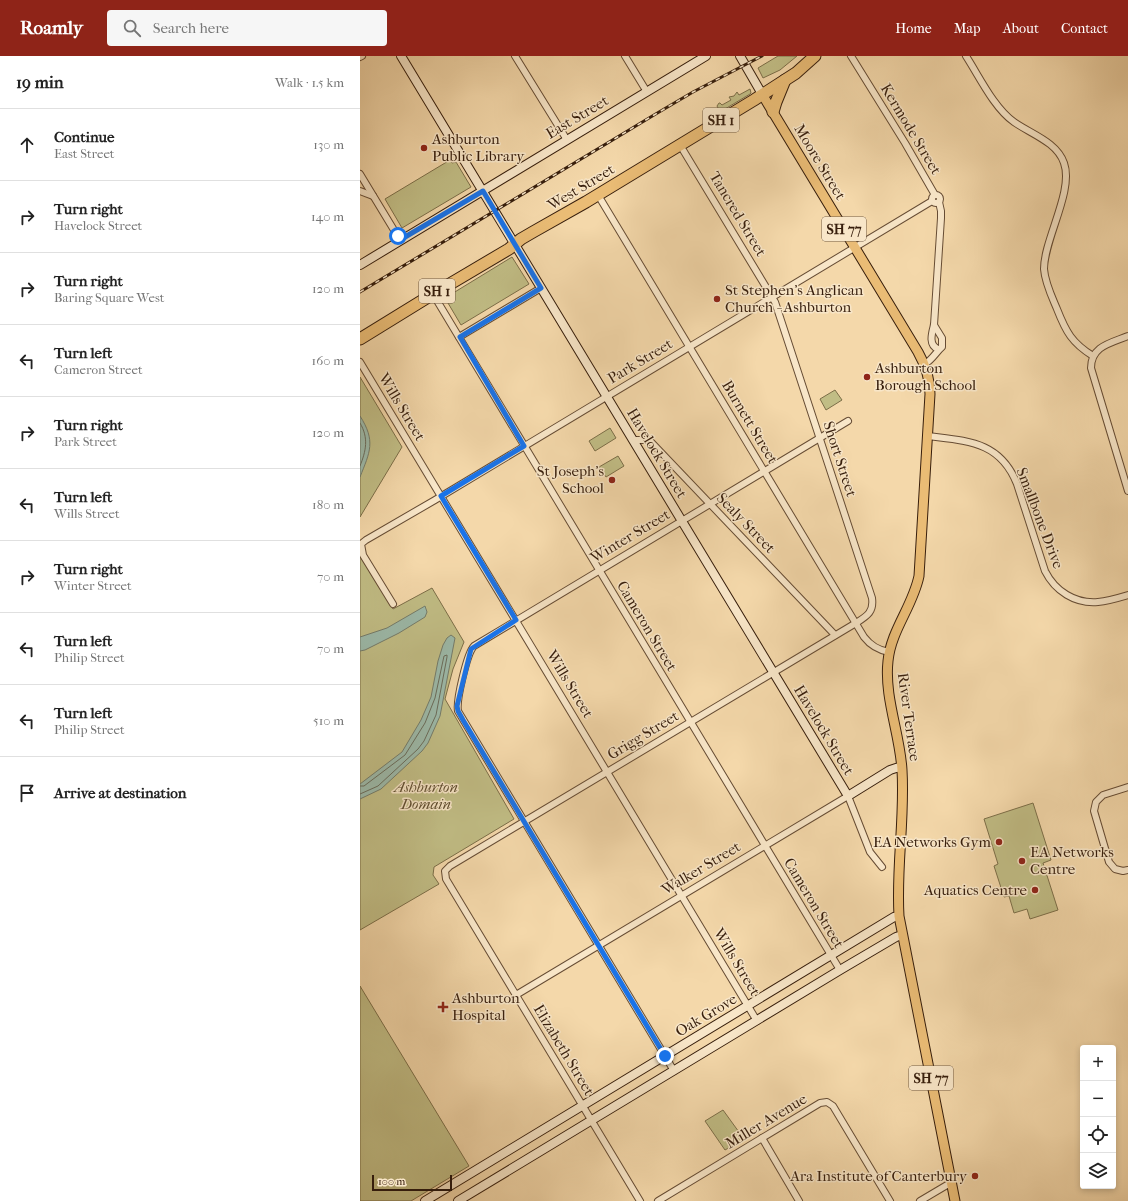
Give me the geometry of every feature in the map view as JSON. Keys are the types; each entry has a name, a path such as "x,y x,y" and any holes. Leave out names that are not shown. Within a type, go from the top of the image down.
{"highway":[{"name":"West Street","path":"360,339 507,251 533,232 598,195 785,80 801,69 815,56"},
{"path":"773,112 785,80"}],"main road":[{"name":"Moore Street","path":"762,94 925,364"},
{"name":"River Terrace","path":"902,935 899,916 898,892 903,800 902,767 888,684 887,669 889,652 895,635 918,583 921,560 930,386 930,378 925,364"},
{"name":"SH 77","path":"902,935 955,1201"}],"street":[{"name":"Havelock Street","path":"401,56 848,796 870,852 882,867"},
{"path":"516,56 566,140"},
{"path":"625,56 647,92"},
{"name":"East Street","path":"360,265 706,56"},
{"name":"Moore Street","path":"740,56 762,94"},
{"name":"Kermode Street","path":"851,56 905,143 941,211 932,342 934,348 938,349"},
{"path":"966,56 997,104 1007,116 1049,144 1060,155 1064,162 1066,170 1065,186 1046,257 1045,274 1049,290 1068,334 1093,356"},
{"name":"Tancred Street","path":"680,145 773,297"},
{"path":"360,174 400,240"},
{"path":"360,191 373,196"},
{"name":"Burnett Street","path":"598,195 869,644 889,652"},
{"name":"Park Street","path":"393,604 363,555 361,544 935,199"},
{"path":"460,337 541,288"},
{"name":"Cameron Street","path":"433,294 840,970"},
{"name":"Short Street","path":"773,297 776,302 872,598 873,605 871,611 856,623"},
{"path":"925,364 934,358 938,349 942,347 943,342 934,325"},
{"path":"1128,336 1101,347 1093,356 1091,364 1091,373 1128,491"},
{"name":"Wills Street","path":"360,362 757,1021"},
{"name":"Winter Street","path":"524,822 458,711 458,700 470,652 474,646 848,421"},
{"name":"Smallbone Drive","path":"928,436 973,442 994,453 1005,463 1014,476 1017,484 1043,567 1048,577 1058,588 1071,597 1089,602 1104,601 1128,595"},
{"name":"Sealy Street","path":"633,440 648,440 652,443 835,635"},
{"name":"Grigg Street","path":"446,871 450,866 856,623"},
{"name":"Walker Street","path":"516,996 890,770 902,767"},
{"path":"1128,787 1103,795 1096,802 1094,811 1109,862 1115,869 1123,871 1128,870"},
{"path":"524,822 674,1071"},
{"name":"Elizabeth Street","path":"446,871 446,879 640,1201"},
{"name":"Oak Grove","path":"425,1201 894,917 899,916"},
{"name":"Oak Grove","path":"458,1201 840,970 896,937 902,935"},
{"name":"Miller Avenue","path":"658,1201 820,1103 827,1102 830,1103 890,1201"},
{"path":"762,1138 799,1201"},
{"path":"920,1201 947,1185 952,1184"}],"green space":[{"path":"778,56 797,56 780,70 763,78 758,68"},
{"path":"750,89 750,94 720,112 717,106 719,103 722,105 731,100 729,97 734,96 737,92 739,95"},
{"path":"450,160 452,163 456,162 471,187 402,228 385,199"},
{"path":"512,257 529,284 461,325 445,298"},
{"path":"360,377 402,447 360,517"},
{"path":"835,390 842,400 826,410 820,399"},
{"path":"610,428 616,438 595,451 589,441"},
{"path":"618,456 624,466 606,477 599,467"},
{"name":"Ashburton Domain","path":"360,556 393,609 432,588 464,642 453,669 445,699 514,819 434,867 433,875 439,884 360,930"},
{"name":"EA Networks Centre","path":"1033,803 1051,860 1043,863 1058,910 1030,919 1027,909 1014,913 1009,896 1004,897 994,866 998,864 984,819"},
{"path":"360,986 469,1166 411,1201 360,1201"},
{"path":"723,1110 744,1139 725,1150 705,1121"}],"water":[{"path":"360,416 368,433 370,446 360,477"},
{"path":"425,606 427,612 425,617 399,633 360,651 360,637 387,628"},
{"path":"451,635 455,638 440,716 428,743 422,751 381,789 360,799 360,784 402,752 421,720 431,697 438,661 443,645 447,638"}],"railway":[{"path":"360,292 693,92 762,56"}],"place":[{"name":"Ashburton Public Library","path":"424,148"},
{"name":"St Stephen's Anglican Church - Ashburton","path":"717,299"},
{"name":"Ashburton Borough School","path":"867,377"},
{"name":"St Joseph's School","path":"612,480"},
{"name":"EA Networks Gym","path":"999,842"},
{"name":"EA Networks Centre","path":"1022,861"},
{"name":"Aquatics Centre","path":"1035,890"},
{"name":"Ashburton Hospital","path":"443,1007"},
{"name":"Ara Institute of Canterbury","path":"975,1176"}],"route":[{"path":"398,236 400,240 483,191 541,288 460,337 524,446 441,496 516,620 471,649 457,706 463,720 665,1056"}]}
